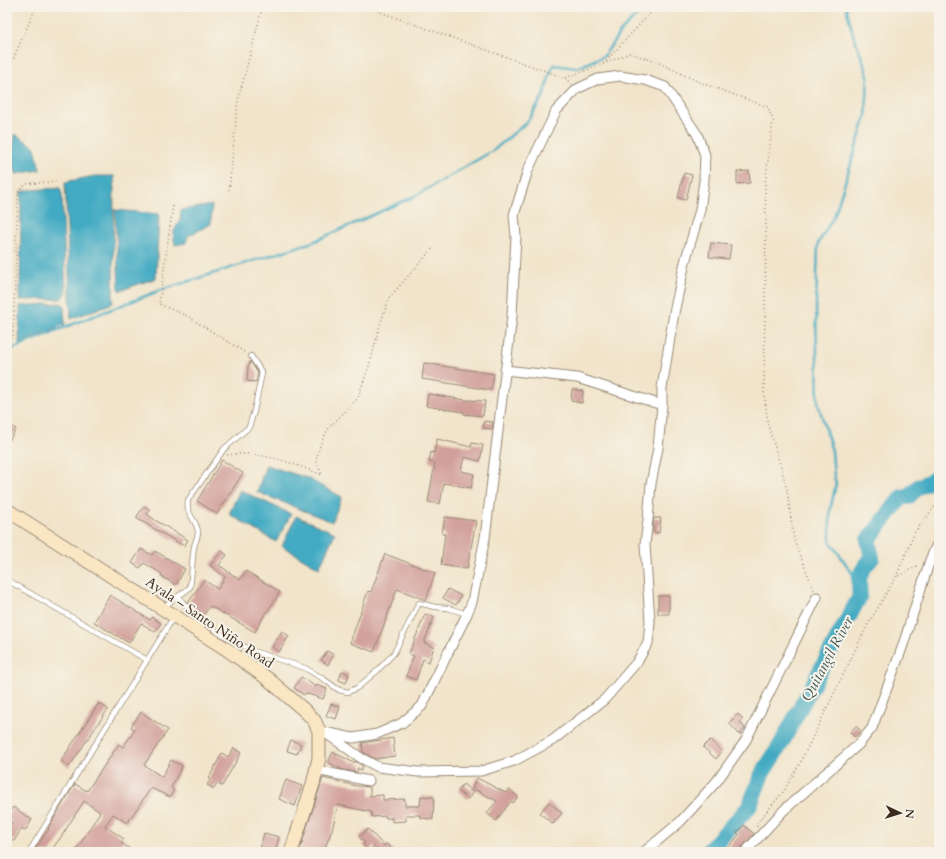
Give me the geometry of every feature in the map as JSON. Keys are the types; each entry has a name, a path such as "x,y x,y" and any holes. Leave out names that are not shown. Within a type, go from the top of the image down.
{"street":[{"path":"620,76 645,80 665,87 697,134 705,155 704,180 700,210 685,262 674,313 662,388 658,448 650,484 645,544 650,622 648,643 637,662 605,699 553,740 514,761 481,771 418,772 378,767 361,758 323,732 353,738 377,734 402,723 422,706 468,614 472,602 485,538 506,370 512,316 516,236 514,215 528,170 539,144 556,111 577,89 598,79 620,76"},
{"path":"506,370 577,378 662,405"},
{"name":"Ayala – Santo Niño Road","path":"7,510 228,650 268,679 304,710 323,732"},
{"path":"745,852 784,810 859,744 872,728 902,648 930,560 939,540"},
{"path":"644,852 680,822 717,781 746,740 817,597"},
{"path":"291,852 313,784 323,732"},
{"path":"316,770 369,781"}],"lane":[{"path":"163,609 166,604 178,597 190,587 198,532 196,524 189,514 187,507 188,500 224,449 249,427 254,412 262,373 251,356"},
{"path":"7,580 147,660"},
{"path":"178,597 191,611 218,633 253,651 305,668 339,690 348,692 357,688 394,653 419,603 435,607 448,608 468,614"},
{"path":"29,852 174,616"}],"path":[{"path":"7,73 36,7"},
{"path":"229,190 238,100 261,13 260,7"},
{"path":"366,7 565,78 630,53 657,62 699,82 768,107 773,121 765,184 766,226 764,392 768,425 781,467 794,540 817,597"},
{"path":"602,64 656,7"},
{"path":"7,340 13,337 18,192 26,184 58,181"},
{"path":"173,206 159,304 187,316 251,356"},
{"path":"219,456 236,454 256,455 295,464 322,475 316,461 320,445 328,429 358,398 389,298 433,248"},
{"path":"759,837 756,824 784,791 800,763 868,626 896,577 915,532 939,501"},
{"path":"896,577 930,560"}],"water":[{"path":"15,134 35,147 40,170 16,174 12,158"},
{"path":"94,176 114,176 113,303 71,319 65,182"},
{"path":"60,188 62,194 66,294 61,299 20,300 21,192"},
{"path":"212,205 211,224 188,236 186,243 175,245 173,233 180,220 181,210"},
{"path":"115,210 159,214 156,278 119,291"},
{"path":"60,303 64,305 65,324 19,344 20,306"},
{"path":"266,465 307,478 342,497 332,522 257,492"},
{"path":"240,490 291,514 276,542 229,514"},
{"path":"296,516 335,533 319,568 282,546"}],"building":[{"path":"749,171 750,183 737,184 737,172"},
{"path":"684,173 692,175 686,200 678,198"},
{"path":"711,243 731,245 729,259 709,257"},
{"path":"250,361 258,373 256,382 247,381 248,366"},
{"path":"424,363 494,374 491,390 422,379"},
{"path":"572,389 583,391 582,403 571,401"},
{"path":"428,394 466,400 485,401 483,416 464,414 464,412 426,406"},
{"path":"484,421 493,422 492,429 483,428"},
{"path":"7,423 16,429 7,444"},
{"path":"437,439 471,447 472,443 483,445 480,461 464,457 461,471 474,474 471,488 444,483 440,504 428,502 435,463 429,462 431,452 434,453"},
{"path":"222,460 243,473 217,514 197,501"},
{"path":"144,506 150,510 147,514 188,540 184,546 136,518"},
{"path":"445,517 476,521 467,569 441,565 445,534 442,534"},
{"path":"654,518 661,518 659,533 653,532"},
{"path":"141,549 152,555 155,551 185,569 176,585 144,563 140,568 132,563"},
{"path":"222,551 227,555 219,565 240,580 246,571 280,592 266,612 255,632 210,606 203,616 188,603 204,580 218,589 225,577 210,565"},
{"path":"385,554 435,573 426,600 397,589 374,652 350,643 368,591 371,592"},
{"path":"448,589 461,596 456,605 443,598"},
{"path":"110,595 150,620 152,617 161,623 155,632 141,623 129,643 94,622"},
{"path":"658,596 669,596 669,614 658,614"},
{"path":"425,614 434,617 424,643 434,647 429,662 423,659 416,680 406,676 414,656 409,654"},
{"path":"282,631 289,636 279,652 272,647"},
{"path":"327,651 334,655 328,665 321,660"},
{"path":"342,671 349,674 346,683 339,680"},
{"path":"301,677 316,687 317,685 327,689 323,699 305,693 304,695 294,688"},
{"path":"99,703 108,709 69,767 61,761"},
{"path":"331,704 340,707 336,719 326,716"},
{"path":"141,712 168,730 144,765 162,777 171,760 182,766 171,788 174,790 170,797 151,788 127,823 113,814 105,826 124,839 121,843 135,852 75,852 100,812 84,801 50,852 33,852 49,829 48,828 75,784 87,791 119,744 123,747 135,730 131,727"},
{"path":"738,714 743,719 740,722 745,728 740,735 729,723"},
{"path":"856,726 861,731 855,737 850,732"},
{"path":"393,738 395,756 375,759 363,752 362,743"},
{"path":"291,740 301,744 297,754 287,751"},
{"path":"710,740 722,751 716,759 703,747"},
{"path":"234,748 241,753 222,786 217,783 214,789 207,785 222,753 228,757"},
{"path":"333,752 363,766 361,770 358,768 357,772 343,770 328,762"},
{"path":"323,778 357,786 370,787 370,796 383,795 383,800 405,799 405,806 420,806 421,796 434,797 433,819 420,818 420,815 406,815 406,821 392,822 392,818 386,818 386,816 372,817 371,812 338,805 332,830 324,850 323,849 322,852 299,852"},
{"path":"477,778 506,793 509,789 518,797 513,803 511,801 496,821 487,813 497,801 472,788"},
{"path":"286,780 302,786 295,806 279,799"},
{"path":"463,784 473,792 468,799 458,791"},
{"path":"549,802 562,813 553,824 540,813"},
{"path":"13,807 32,820 25,831 22,828 14,841 7,836 7,831 12,822 7,819 7,816"},
{"path":"744,825 754,834 739,852 732,852 728,848 739,835 737,833"},
{"path":"368,829 384,846 387,844 395,852 379,852 374,846 369,851 363,845 365,843 359,837"},
{"path":"264,833 279,837 275,852 259,852"}],"waterway":[{"path":"7,351 161,290 313,242 417,195 494,150 527,122 544,95 550,73 554,65 577,68 604,56 620,32 645,7"},
{"path":"846,7 853,34 868,76 866,116 835,214 818,244 816,306 818,403 832,451 836,483 830,511 830,541 859,583"},
{"name":"Quitangil River","path":"707,852 749,807 762,774 781,744 860,596 859,579 864,568 872,558 868,540 902,497 908,497 918,487 939,477"}]}
